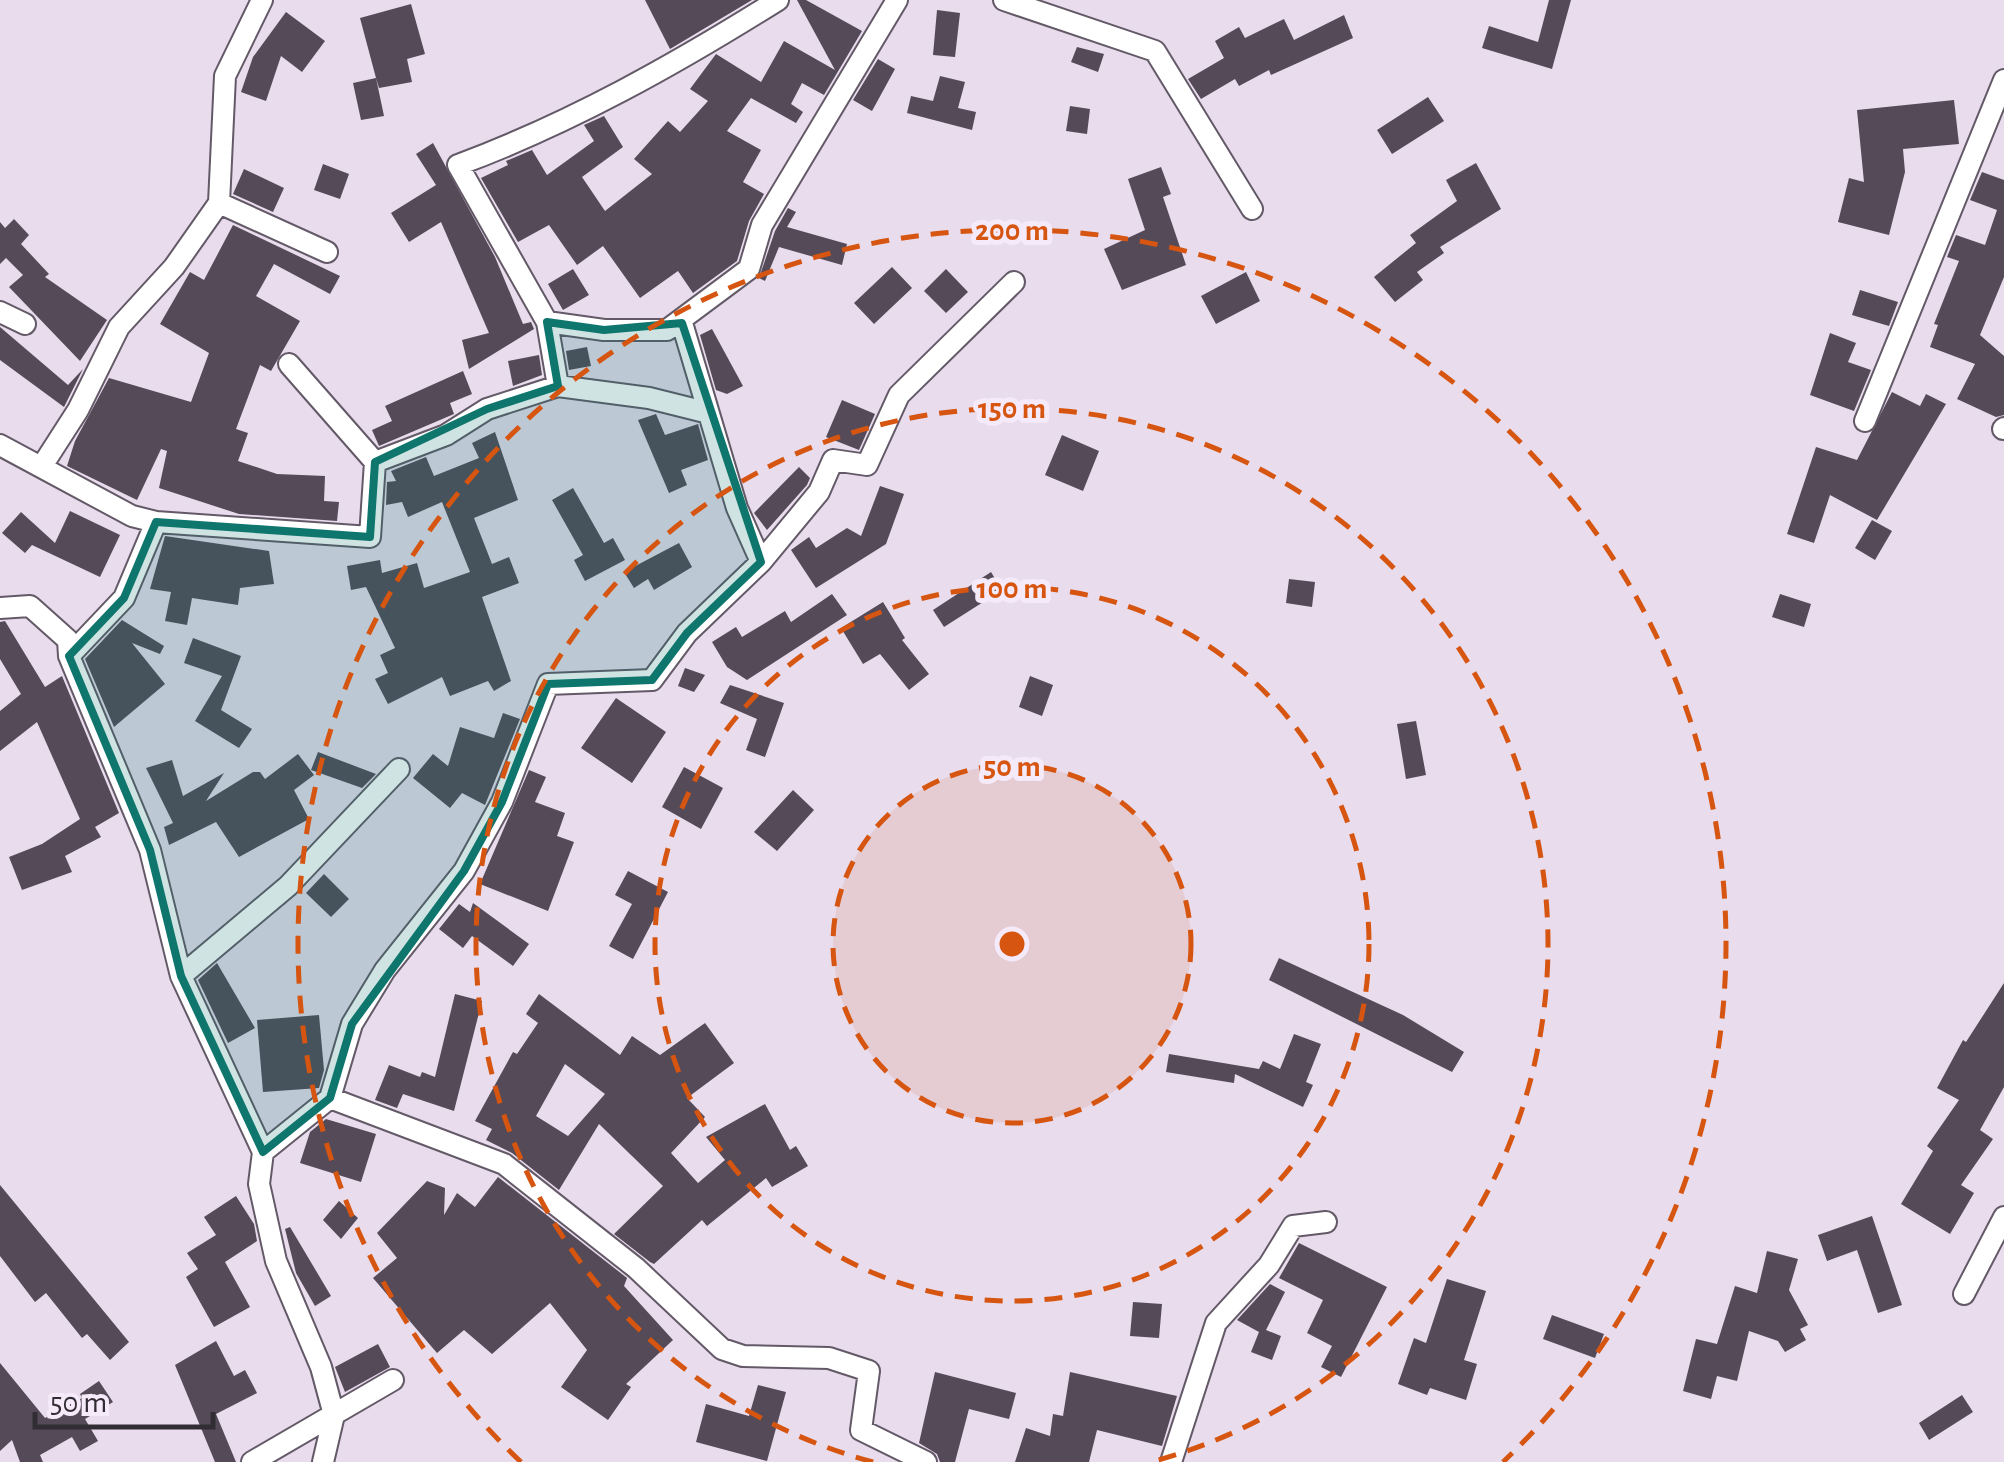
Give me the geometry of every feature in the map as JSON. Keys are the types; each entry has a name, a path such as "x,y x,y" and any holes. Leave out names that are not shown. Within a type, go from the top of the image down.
{"street":[{"path":"42,466 78,410 119,327 174,267 219,203 225,76 262,0"},
{"path":"558,386 547,322 458,165 526,140 678,62 778,0"},
{"path":"547,322 604,330 667,330 682,323 749,269 762,225 778,205 897,0"},
{"path":"1004,0 1155,51 1252,209"},
{"path":"1864,422 2004,80"},
{"path":"219,203 326,252"},
{"path":"262,1152 330,1098 352,1024 385,970 464,872 502,802 548,684 652,680 687,633 761,562 819,492 833,460 867,465 899,395 1014,282"},
{"path":"0,312 25,324"},
{"path":"682,323 705,412 732,482 736,508 761,562"},
{"path":"0,445 132,516 156,522 370,538 375,462 289,364"},
{"path":"375,462 446,435 487,408 558,386 650,398 705,412"},
{"path":"69,656 124,598 156,522"},
{"path":"0,608 30,606 68,640 69,656 150,850 181,976 262,1152 259,1184 276,1261 321,1367 334,1415 323,1462"},
{"path":"181,976 288,886 400,769"},
{"path":"330,1098 504,1164 636,1268 722,1350 743,1356 829,1358 870,1371 861,1430 926,1462"},
{"path":"1964,1294 2004,1217"},
{"path":"1171,1462 1216,1322 1270,1265 1293,1226 1326,1222"},
{"path":"252,1462 393,1380"}],"highlighted area":[{"path":"547,322 604,330 682,323 761,562 687,633 652,680 548,684 502,802 464,871 352,1024 330,1098 263,1152 181,976 150,850 69,656 124,598 156,522 370,537 375,462 487,409 558,386"}],"building":[{"path":"645,0 752,0 670,49"},
{"path":"797,0 806,0 862,31 824,95 802,83 791,104 803,112 796,123 751,98 727,131 761,150 743,182 764,194 749,221 737,261 693,293 678,271 640,298 603,246 577,265 549,225 518,242 481,178 508,165 506,161 532,150 547,175 594,141 584,125 604,116 623,147 582,177 605,211 652,174 634,159 668,121 680,132 708,101 690,89 716,54 761,82 784,41 835,70"},
{"path":"1549,0 1571,0 1552,69 1482,48 1489,26 1538,42"},
{"path":"411,4 425,54 407,59 412,82 379,88 360,18"},
{"path":"937,10 960,13 955,57 933,55"},
{"path":"286,12 325,41 302,72 281,56 266,101 241,92 253,57"},
{"path":"1344,15 1353,38 1271,75 1269,70 1239,86 1235,79 1201,99 1188,79 1224,58 1215,41 1239,27 1245,38 1284,19 1294,40"},
{"path":"1077,47 1104,54 1098,72 1071,62"},
{"path":"878,59 895,69 872,111 853,100"},
{"path":"940,76 965,82 958,108 976,112 972,130 907,113 911,96 933,101"},
{"path":"376,78 384,116 361,120 353,83"},
{"path":"1428,97 1444,121 1392,154 1377,130"},
{"path":"1954,100 1959,144 1903,149 1905,172 1889,235 1838,222 1849,178 1864,182 1857,110"},
{"path":"1070,106 1090,109 1087,134 1066,131"},
{"path":"433,143 495,257 523,324 531,322 534,329 469,369 462,340 489,333 441,222 409,242 391,213 436,185 416,154"},
{"path":"1476,163 1501,209 1440,247 1444,253 1417,272 1423,280 1395,302 1374,277 1416,243 1410,235 1457,201 1446,180"},
{"path":"323,164 349,174 340,199 314,190"},
{"path":"1161,167 1171,194 1163,197 1186,265 1122,290 1104,249 1145,230 1128,179"},
{"path":"244,169 284,188 273,212 233,194"},
{"path":"1982,172 2004,180 2004,277 1980,335 2004,356 2004,415 1996,417 1957,399 1975,364 1930,347 1938,325 1934,324 1959,261 1947,257 1956,235 1985,245 1997,210 1970,200"},
{"path":"788,208 796,212 787,227 847,244 842,265 779,247 765,281 759,278 775,231"},
{"path":"14,219 29,235 21,244 49,274 45,277 107,320 80,361 9,287 23,275 6,258 0,264 0,222 5,228"},
{"path":"233,225 340,276 330,294 274,264 256,296 300,321 271,371 260,365 236,429 248,433 238,461 277,474 325,476 324,501 339,502 337,521 239,514 159,488 167,451 161,449 137,500 67,466 75,441 109,378 191,402 209,353 160,324 190,272 204,280"},
{"path":"892,267 912,288 874,324 854,303"},
{"path":"573,269 589,295 563,310 548,284"},
{"path":"946,269 968,292 946,313 924,291"},
{"path":"1246,272 1260,301 1216,324 1201,296"},
{"path":"1860,290 1898,302 1889,326 1852,315"},
{"path":"0,327 68,385 83,369 64,407 0,360"},
{"path":"712,329 743,386 727,394 716,390 700,335"},
{"path":"1830,333 1856,343 1848,362 1871,370 1854,411 1810,395"},
{"path":"587,347 591,366 569,370 566,351"},
{"path":"539,355 542,375 513,386 508,361"},
{"path":"463,371 472,394 450,403 454,414 379,446 372,430 392,421 385,406"},
{"path":"1892,392 1920,406 1926,394 1946,404 1877,520 1830,495 1814,543 1787,534 1816,447 1857,460"},
{"path":"842,400 875,414 859,450 826,437"},
{"path":"656,414 665,435 698,424 708,460 681,470 687,485 669,493 638,420"},
{"path":"495,432 518,500 474,518 492,564 509,557 519,583 482,597 511,681 494,691 488,681 450,696 442,677 388,704 375,679 388,673 380,655 395,648 366,587 351,590 347,566 380,560 382,573 417,563 424,588 470,572 442,502 408,517 402,502 386,505 387,482 396,481 391,471 426,457 434,476 479,458 472,443"},
{"path":"1062,435 1099,451 1083,491 1045,475"},
{"path":"799,467 810,478 807,485 767,530 754,513"},
{"path":"880,486 904,494 886,544 816,588 791,550 809,537 816,548 847,528 861,536"},
{"path":"573,488 604,543 613,538 625,560 585,581 574,560 583,555 552,500"},
{"path":"70,511 120,535 100,577 32,545 25,553 2,533 21,512 55,543"},
{"path":"1872,520 1892,531 1875,560 1855,548"},
{"path":"165,536 269,551 274,584 240,588 238,605 192,598 187,625 165,621 171,592 150,589"},
{"path":"679,543 692,567 654,590 648,579 634,588 624,572"},
{"path":"991,572 1002,590 944,627 933,610"},
{"path":"1289,579 1315,582 1312,607 1286,603"},
{"path":"832,594 847,615 747,680 727,667 712,642 736,627 742,637 785,611 791,622"},
{"path":"1780,594 1811,604 1804,627 1772,617"},
{"path":"883,602 905,638 902,640 929,674 909,690 880,654 863,664 841,628"},
{"path":"122,620 164,646 160,654 132,643 165,684 114,727 85,659"},
{"path":"5,621 45,687 62,676 119,813 95,827 101,837 65,856 72,872 22,890 9,857 42,844 80,819 37,722 0,751 0,711 21,694 0,659 0,622"},
{"path":"193,638 241,656 221,710 252,729 239,748 195,721 222,676 184,663"},
{"path":"685,668 705,675 694,692 678,686"},
{"path":"1030,676 1053,685 1042,716 1019,707"},
{"path":"730,685 784,703 765,757 746,750 757,719 720,703"},
{"path":"616,698 666,732 632,783 581,748"},
{"path":"503,713 520,719 485,805 462,793 450,808 413,778 433,754 448,766 460,727 494,738"},
{"path":"1416,721 1426,775 1406,779 1397,724"},
{"path":"318,752 376,774 362,788 311,770"},
{"path":"298,754 314,775 294,790 309,819 239,857 216,822 169,845 164,827 173,823 146,768 172,760 183,796 224,773 206,801 253,772 260,772 265,779"},
{"path":"684,767 723,788 701,829 662,807"},
{"path":"529,770 546,777 535,802 565,813 557,836 574,842 548,911 480,884"},
{"path":"793,790 814,810 777,851 754,832"},
{"path":"628,871 668,892 633,959 609,946 632,904 615,895"},
{"path":"324,874 349,899 331,917 306,893"},
{"path":"473,903 529,944 513,966 472,936 463,948 439,929 459,904 470,912"},
{"path":"1279,958 1403,1015 1464,1052 1452,1072 1269,980"},
{"path":"217,963 255,1028 228,1043 198,980"},
{"path":"2004,983 2004,1087 1980,1130 1993,1139 1961,1185 1974,1193 1950,1234 1901,1204 1933,1151 1927,1146 1959,1100 1937,1088 1963,1040 1966,1042"},
{"path":"455,994 482,1001 454,1111 403,1094 397,1108 375,1100 389,1065 420,1077 422,1072 435,1077"},
{"path":"539,994 620,1055 632,1036 660,1055 705,1023 734,1063 687,1098 705,1117 671,1153 698,1183 725,1160 706,1137 765,1104 790,1150 796,1146 808,1166 772,1187 766,1178 707,1226 702,1220 654,1264 650,1262 614,1234 663,1186 599,1124 559,1190 512,1153 486,1140 492,1129 475,1121 513,1052 517,1054 538,1023 526,1014","holes":["565,1064 605,1094 568,1136 536,1116"]},
{"path":"319,1015 324,1070 319,1088 263,1092 257,1020"},
{"path":"1294,1034 1321,1044 1306,1082 1313,1085 1303,1107 1235,1074 1234,1083 1166,1072 1169,1054 1259,1069 1263,1061 1280,1069"},
{"path":"326,1119 376,1134 361,1182 300,1163 310,1132"},
{"path":"498,1177 627,1278 624,1286 673,1340 626,1384 631,1387 608,1420 561,1387 587,1350 550,1303 492,1354 464,1330 437,1353 373,1278 397,1258 377,1233 427,1181 445,1188 444,1215 457,1193 475,1207"},
{"path":"0,1185 129,1342 110,1360 87,1334 82,1338 46,1293 35,1302 0,1256"},
{"path":"236,1196 254,1224 257,1241 225,1262 250,1307 214,1327 186,1277 198,1269 187,1253 216,1235 204,1217"},
{"path":"339,1201 358,1218 341,1239 323,1220"},
{"path":"1872,1216 1902,1305 1878,1313 1857,1250 1827,1261 1818,1235"},
{"path":"290,1227 331,1296 315,1306 296,1273 285,1229"},
{"path":"1299,1243 1387,1287 1341,1377 1321,1367 1332,1346 1307,1333 1323,1300 1279,1278"},
{"path":"1767,1251 1798,1259 1789,1290 1808,1325 1800,1329 1806,1340 1785,1352 1778,1341 1749,1331 1737,1381 1717,1376 1711,1399 1683,1391 1696,1339 1717,1344 1735,1286 1757,1293"},
{"path":"1447,1279 1486,1291 1464,1360 1477,1364 1466,1400 1430,1388 1427,1395 1398,1384 1414,1338 1426,1343"},
{"path":"1270,1284 1285,1292 1266,1330 1281,1336 1272,1360 1251,1352 1259,1332 1237,1320"},
{"path":"1133,1302 1162,1304 1159,1338 1130,1336"},
{"path":"1552,1315 1604,1334 1595,1358 1543,1339"},
{"path":"216,1341 234,1376 245,1370 257,1393 216,1414 236,1462 215,1462 175,1365"},
{"path":"378,1344 390,1367 345,1392 335,1367"},
{"path":"0,1363 45,1418 82,1398 80,1394 99,1381 113,1402 85,1419 98,1441 80,1451 72,1437 40,1455 43,1462 20,1462 12,1440 0,1451"},
{"path":"935,1372 1016,1393 1009,1419 969,1409 955,1462 940,1462 937,1454 919,1443"},
{"path":"1070,1372 1177,1396 1162,1446 1097,1430 1089,1462 1015,1462 1026,1428 1050,1436 1053,1414 1063,1416"},
{"path":"758,1385 786,1392 767,1461 696,1442 706,1404 749,1416"},
{"path":"1962,1395 1973,1412 1929,1440 1919,1423"}]}
